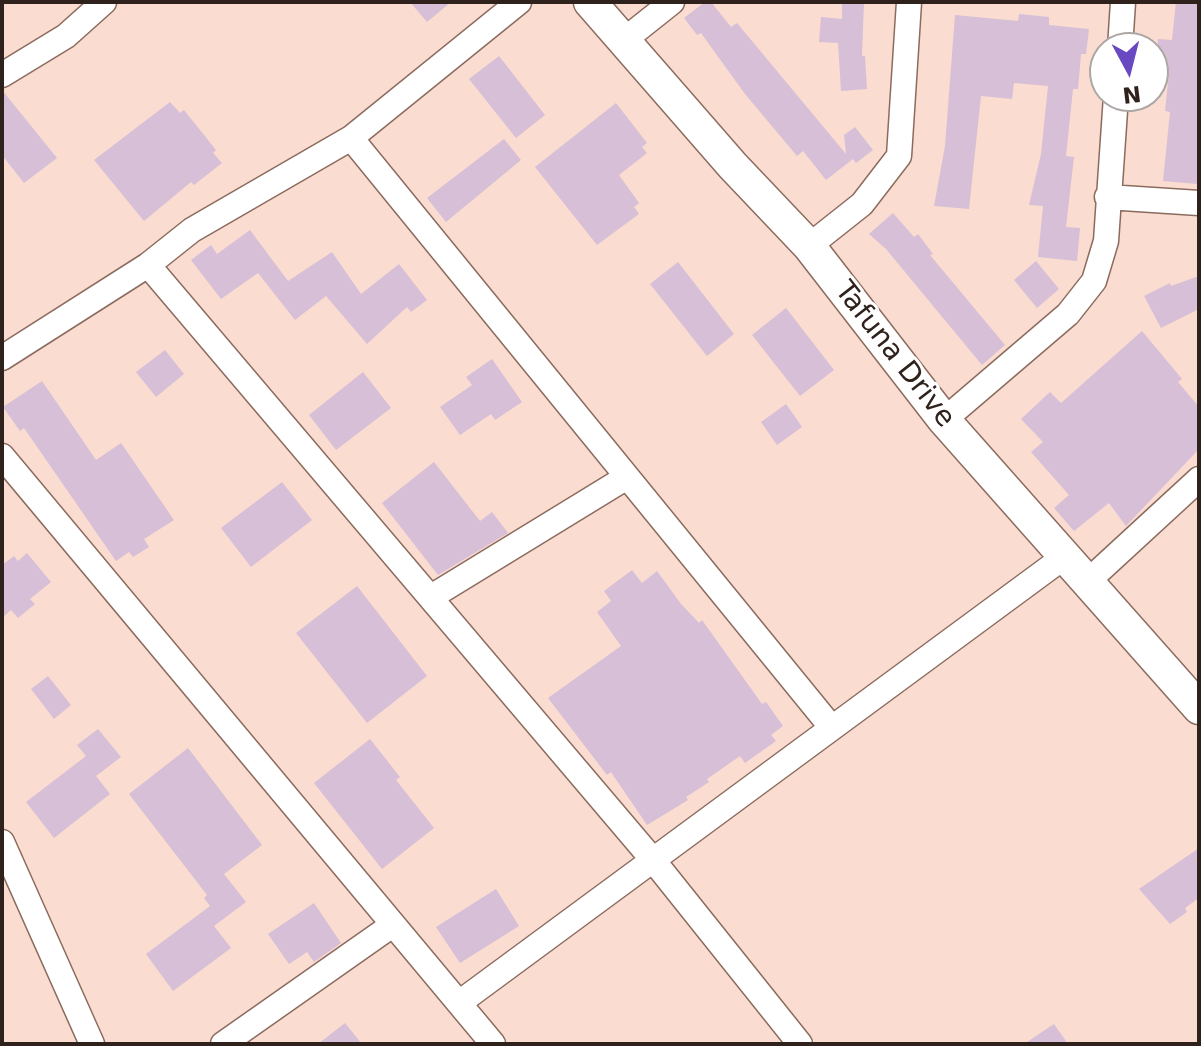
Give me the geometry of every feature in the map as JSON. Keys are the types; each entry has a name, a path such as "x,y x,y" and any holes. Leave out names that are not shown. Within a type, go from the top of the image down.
{"main road":[{"name":"Tafuna Drive","path":"590,2 809,246 944,420 1086,583 1195,695"}],"street":[{"path":"2,75 66,36 104,2"},
{"path":"2,358 148,265 192,230 351,138 519,2"},
{"path":"623,41 672,2"},
{"path":"809,246 862,204 899,156 909,2"},
{"path":"1121,32 1123,2"},
{"path":"944,420 1068,314 1094,281 1106,241 1115,112"},
{"path":"351,138 832,728"},
{"path":"1107,197 1199,203"},
{"path":"148,265 653,860 800,1044"},
{"path":"2,456 391,926 493,1044"},
{"path":"431,597 627,477"},
{"path":"1086,583 1199,479"},
{"path":"459,1003 1064,557"},
{"path":"2,842 92,1044"},
{"path":"223,1044 391,926"}],"building":[{"path":"410,2 451,2 427,22"},
{"path":"705,2 711,2 731,27 737,23 846,154 844,135 855,127 873,150 856,163 853,159 826,180 803,151 797,156 745,94 701,33 697,35 684,18"},
{"path":"842,2 864,2 862,56 865,56 867,89 841,91 838,43 819,42 821,17 842,19"},
{"path":"1176,2 1199,2 1197,184 1163,181 1170,112 1169,40 1172,40"},
{"path":"1019,14 1049,17 1049,25 1089,29 1086,54 1081,54 1078,89 1073,89 1066,156 1074,157 1066,227 1080,228 1077,261 1038,257 1043,206 1029,205 1041,154 1048,86 1014,83 1012,99 981,96 969,209 934,206 945,146 955,15 1018,21"},
{"path":"499,56 545,115 516,138 469,79"},
{"path":"2,90 57,158 24,183 2,155"},
{"path":"170,102 180,113 184,110 216,150 213,153 222,163 194,185 191,182 144,221 94,160"},
{"path":"616,103 647,143 642,147 647,153 619,175 639,203 634,207 639,214 597,245 535,167"},
{"path":"504,139 521,160 446,222 427,198"},
{"path":"893,213 914,237 918,234 933,254 930,255 1005,345 982,365 886,249 869,234"},
{"path":"250,230 288,281 332,252 361,294 399,264 427,300 411,312 407,307 367,344 326,296 295,320 258,273 221,299 191,260 211,245 217,254"},
{"path":"1036,261 1059,289 1037,308 1014,280"},
{"path":"678,262 734,334 707,356 650,284"},
{"path":"1199,276 1199,309 1161,328 1144,296 1170,283 1171,286"},
{"path":"786,308 834,370 800,396 752,335"},
{"path":"1142,331 1182,379 1178,382 1199,407 1199,449 1126,526 1109,503 1074,531 1054,508 1069,495 1031,452 1043,442 1021,419 1050,392 1061,403"},
{"path":"165,350 184,374 156,397 136,372"},
{"path":"492,359 522,402 495,420 491,414 460,435 440,407 472,385 466,377"},
{"path":"363,372 391,408 336,450 309,415"},
{"path":"42,381 96,460 121,443 174,520 144,539 149,547 133,557 129,552 116,561 24,428 20,431 3,407"},
{"path":"786,404 802,427 777,445 761,422"},
{"path":"434,462 480,521 492,512 508,533 438,575 382,503"},
{"path":"282,482 312,520 251,567 221,528"},
{"path":"27,553 51,582 30,599 35,604 18,618 11,610 2,618 2,565 14,556 18,561"},
{"path":"632,570 642,583 657,571 681,604 699,623 702,620 762,704 766,702 783,726 771,735 776,741 745,763 740,756 707,779 709,782 686,797 688,800 647,825 611,772 607,775 548,698 621,646 597,612 611,601 604,591"},
{"path":"357,586 427,676 367,723 296,633"},
{"path":"48,676 71,705 54,719 31,689"},
{"path":"98,729 121,757 96,776 110,794 54,838 26,802 86,756 77,745"},
{"path":"370,739 400,777 396,780 434,828 382,869 314,783"},
{"path":"188,748 262,845 224,874 246,902 214,926 231,948 173,991 146,954 210,906 204,898 207,895 129,794"},
{"path":"1199,848 1199,898 1185,908 1187,912 1170,924 1139,889"},
{"path":"496,889 519,926 460,963 436,927"},
{"path":"314,903 341,943 314,962 307,952 289,964 268,934"},
{"path":"345,1023 362,1044 318,1044"},
{"path":"1054,1024 1068,1044 1024,1044"}]}
